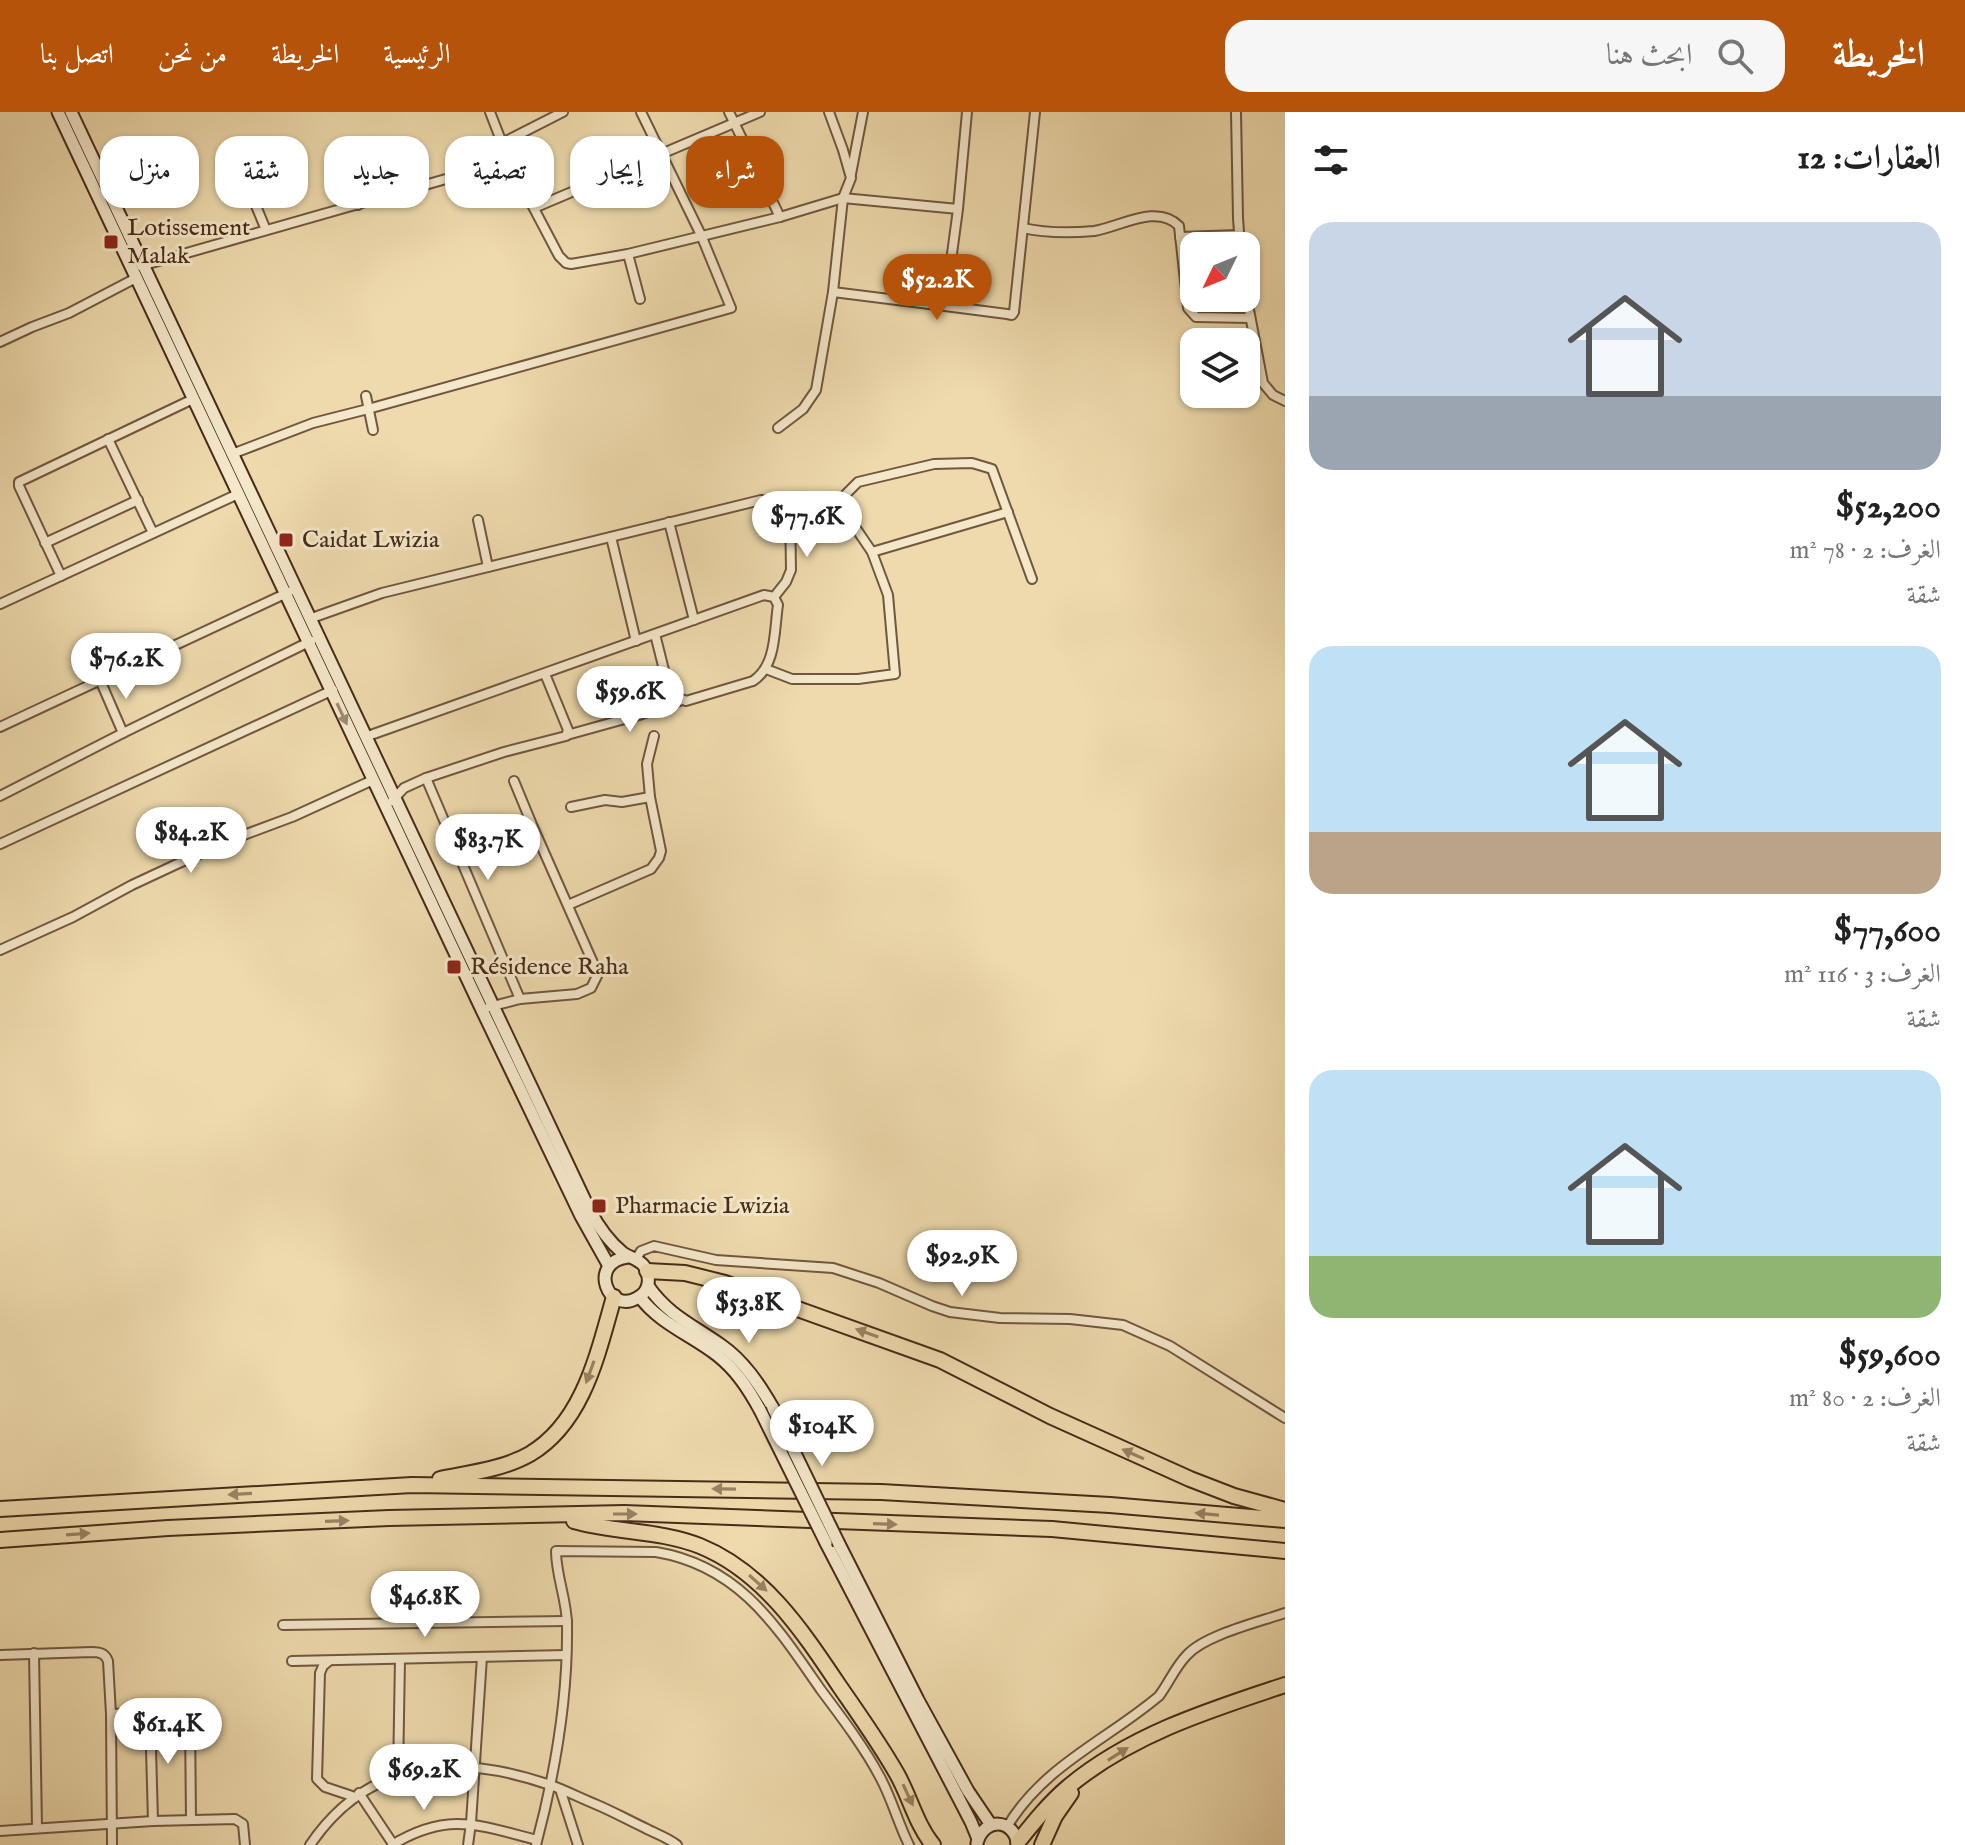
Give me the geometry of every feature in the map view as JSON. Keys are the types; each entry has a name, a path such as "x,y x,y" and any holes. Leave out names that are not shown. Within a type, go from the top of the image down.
{"highway":[{"path":"648,1279 685,1273 725,1283 940,1360 1050,1416 1190,1479 1234,1496 1285,1510"},
{"path":"412,1485 505,1465 530,1454 550,1438 581,1397 614,1297"},
{"path":"0,1509 412,1485 881,1492 1110,1505 1285,1520"},
{"path":"0,1540 200,1526 624,1513 1052,1529 1285,1551"},
{"path":"555,1516 663,1535 701,1546 729,1561 765,1589 807,1638 869,1729 898,1775 933,1845"},
{"path":"1018,1844 1069,1786 1124,1749 1201,1713 1285,1685"},
{"path":"1042,1845 1064,1801 1093,1770"}],"street":[{"path":"58,112 232,454 290,592 309,619 313,640"},
{"path":"71,112 193,399 313,640 373,780 389,802"},
{"path":"490,112 499,136"},
{"path":"516,136 563,112"},
{"path":"641,112 652,136"},
{"path":"729,112 780,217"},
{"path":"670,149 760,112"},
{"path":"829,112 851,178"},
{"path":"778,428 803,409 816,390 833,292 843,198 851,178 863,112"},
{"path":"945,306 967,112"},
{"path":"833,292 1012,315 1035,112"},
{"path":"1236,112 1239,232"},
{"path":"232,454 313,423 731,308 701,235 670,173"},
{"path":"534,208 559,256 566,263 628,254 780,217 843,198 958,209"},
{"path":"257,208 266,230"},
{"path":"0,342 69,313 137,271 347,208"},
{"path":"1023,228 1037,231 1096,230 1165,216 1179,226 1180,237"},
{"path":"628,254 640,299"},
{"path":"1190,312 1196,317 1249,318"},
{"path":"1248,312 1263,383 1273,395 1285,401"},
{"path":"366,396 373,430"},
{"path":"61,576 19,482 193,399"},
{"path":"108,439 153,533"},
{"path":"309,619 382,593 761,500 790,506 838,502 858,482 934,464 972,463 992,469 1032,579"},
{"path":"0,604 238,494"},
{"path":"45,543 138,500"},
{"path":"766,669 792,679 858,679 895,674 888,595 872,552 838,502"},
{"path":"774,597 791,570 790,506"},
{"path":"872,552 1008,512"},
{"path":"478,520 488,567"},
{"path":"669,522 694,620"},
{"path":"611,537 636,641"},
{"path":"0,727 290,592"},
{"path":"365,737 764,595 774,597"},
{"path":"389,802 404,788 426,778 504,752 753,681 766,669 770,660 778,605 774,597"},
{"path":"655,634 669,690 682,700"},
{"path":"0,796 313,640"},
{"path":"545,674 568,730 567,735"},
{"path":"100,680 123,733"},
{"path":"336,689 365,737 389,802 593,1218 609,1240 645,1266 656,1298 671,1313 723,1346 754,1377 766,1409 971,1822 977,1842"},
{"path":"0,844 336,689"},
{"path":"568,905 651,869 657,862 661,851 647,764 654,736"},
{"path":"426,778 520,999"},
{"path":"0,950 177,864 373,780"},
{"path":"487,1007 520,999 577,994 595,983 598,974 514,781"},
{"path":"571,807 605,800 622,802 650,797"},
{"path":"487,1007 581,1216 609,1266"},
{"path":"648,1279 640,1297 623,1301 614,1297 605,1286 604,1278 609,1266 617,1259 632,1258 654,1246 744,1264 833,1268 897,1289 950,1312 1123,1325 1170,1346 1285,1418"},
{"path":"640,1297 665,1321 730,1366 766,1409"},
{"path":"832,1543 968,1791 991,1825"},
{"path":"330,1661 320,1673 317,1779 325,1787 357,1795 392,1845 416,1831 438,1825 471,1823 536,1842 550,1785 562,1708 566,1655 567,1621 556,1551 669,1554 735,1586 772,1622 870,1760 891,1799 909,1845"},
{"path":"1007,1827 1022,1803 1051,1774 1159,1696 1178,1666 1195,1647 1285,1613"},
{"path":"283,1625 567,1621"},
{"path":"0,1655 92,1652 103,1654 108,1661 112,1845"},
{"path":"34,1653 37,1827"},
{"path":"292,1661 566,1655"},
{"path":"468,1845 482,1657"},
{"path":"398,1775 400,1659"},
{"path":"150,1713 153,1821"},
{"path":"111,1714 187,1713 191,1820"},
{"path":"310,1845 324,1826 357,1795 398,1775 443,1767 474,1767 550,1785 677,1845"},
{"path":"560,1789 578,1845"},
{"path":"0,1831 153,1821 239,1820 244,1828 245,1845"},
{"path":"977,1842 985,1828 998,1824 1016,1835 1018,1844"}],"place":[{"name":"Lotissement Malak","path":"111,242"},
{"name":"Caidat Lwizia","path":"286,540"},
{"name":"Résidence Raha","path":"454,967"},
{"name":"Pharmacie Lwizia","path":"599,1206"}]}
